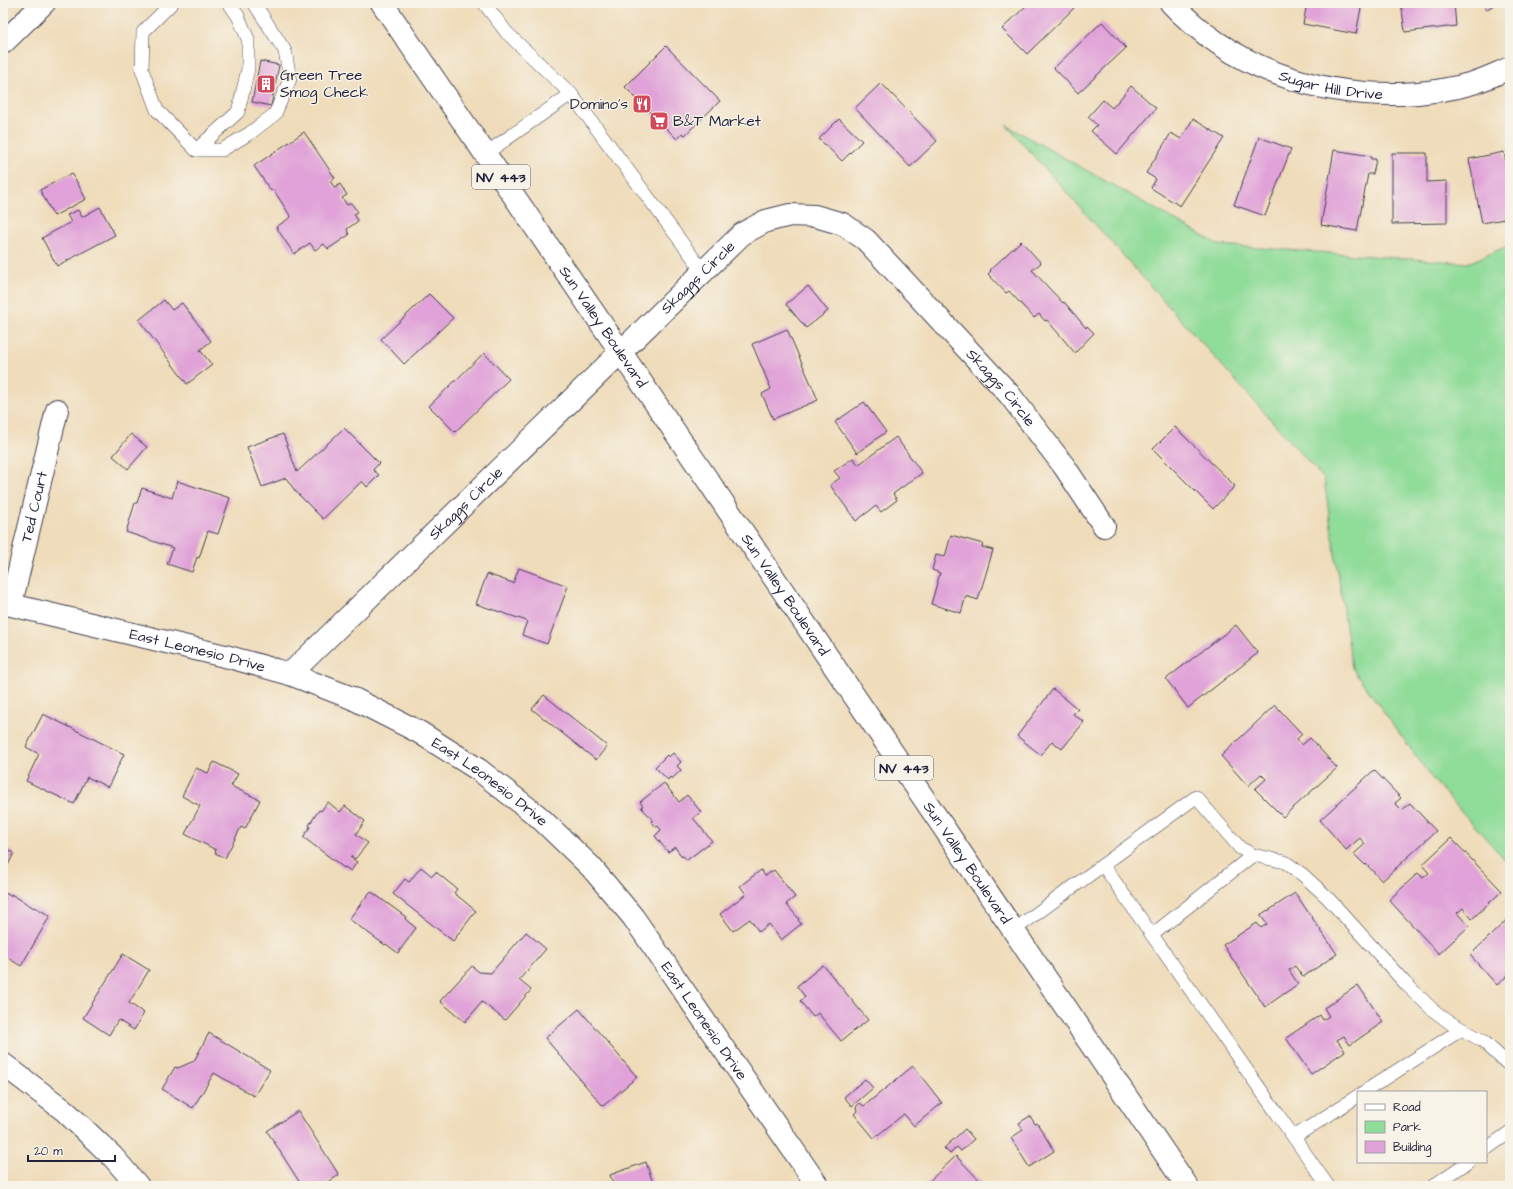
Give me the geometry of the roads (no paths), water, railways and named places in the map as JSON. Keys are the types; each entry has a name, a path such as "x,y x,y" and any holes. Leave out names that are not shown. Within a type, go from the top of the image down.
{"street":[{"path":"3,43 44,3"},
{"name":"Sun Valley Boulevard","path":"382,3 1188,1186"},
{"name":"Sugar Hill Drive","path":"1171,3 1211,38 1229,50 1268,71 1315,86 1360,94 1414,93 1435,91 1472,83 1510,68"},
{"name":"Skaggs Circle","path":"290,674 620,351 742,234 766,221 790,215 815,216 842,224 866,240 1009,394 1064,466 1104,526"},
{"name":"Ted Court","path":"7,603 58,410"},
{"name":"East Leonesio Drive","path":"7,603 230,657 290,674 352,698 419,732 480,770 540,817 591,867 633,917 818,1186"},
{"path":"3,1064 65,1111 113,1157 138,1186"}],"lane":[{"path":"172,3 143,32 142,70 158,110 196,150 222,150 250,133 275,114 290,79 285,51 254,3"},
{"path":"196,150 238,112 248,69 248,39 238,16 229,3"},
{"path":"484,3 508,33 571,94 703,271"},
{"path":"486,154 571,94"},
{"path":"1014,930 1196,797 1240,848 1253,855 1285,862 1303,875 1327,897 1405,983 1433,1010 1483,1041 1510,1066"},
{"path":"1152,935 1253,855"},
{"path":"1103,865 1328,1186"},
{"path":"1366,1091 1462,1029"},
{"path":"1294,1137 1357,1097"},
{"path":"1487,1148 1510,1132"},
{"path":"1434,1186 1467,1163"}],"place":[{"name":"Green Tree Smog Check","path":"266,84"},
{"name":"Domino's","path":"642,104"},
{"name":"B&T Market","path":"659,121"}]}
